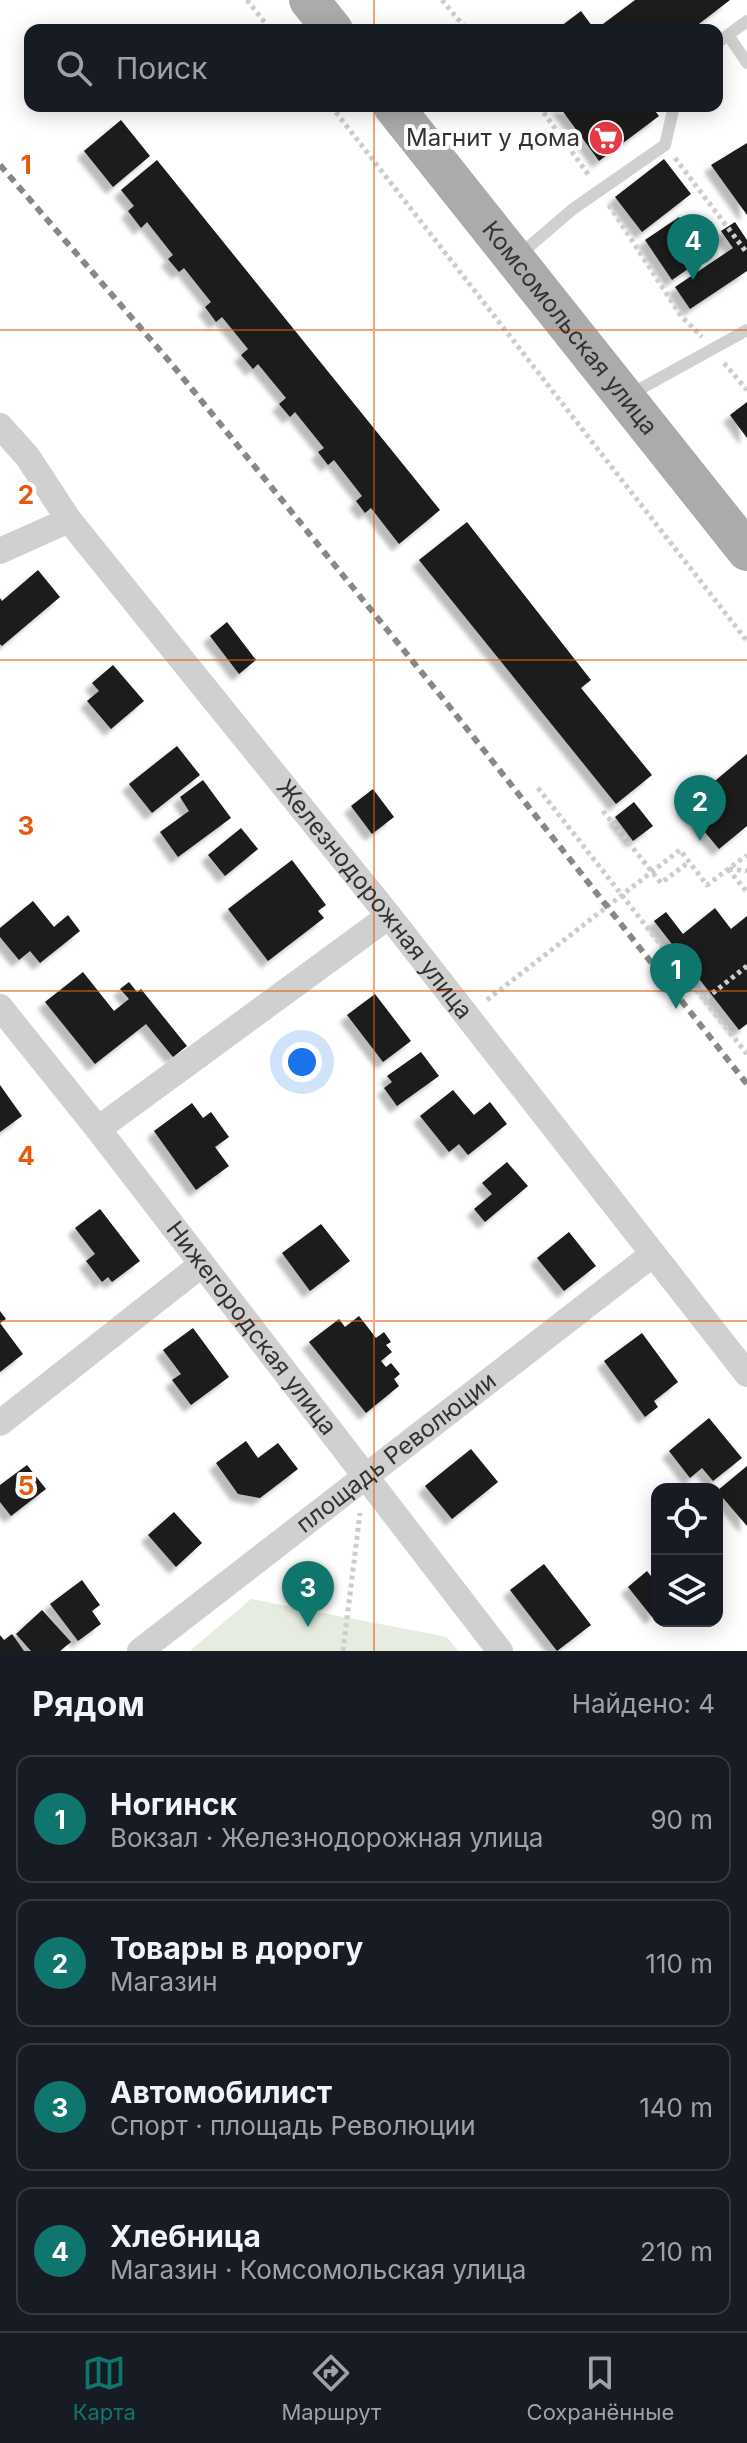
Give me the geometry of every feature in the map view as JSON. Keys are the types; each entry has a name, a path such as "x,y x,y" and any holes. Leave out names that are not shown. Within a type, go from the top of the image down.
{"main road":[{"path":"309,0 328,24"},
{"name":"Комсомольская улица","path":"398,112 747,551"}],"street":[{"name":"Железнодорожная улица","path":"0,426 27,456 69,520 389,916 747,1374"},
{"path":"0,551 69,520"},
{"path":"98,1129 389,916"},
{"name":"Нижегородская улица","path":"3,1016 98,1129 500,1651"},
{"name":"площадь Революции","path":"140,1651 653,1254"},
{"path":"0,1423 201,1265"}],"lane":[{"path":"723,38 747,21"},
{"path":"723,40 747,63"},
{"path":"514,259 599,190 665,145 673,112"},
{"path":"625,397 747,330"}],"path":[{"path":"247,0 266,24"},
{"path":"442,0 462,24"},
{"path":"336,112 747,641"},
{"path":"543,112 599,190 681,316 747,390"},
{"path":"665,145 747,253"},
{"path":"538,788 747,1054"},
{"path":"603,811 661,883 689,862"},
{"path":"486,1001 680,850 707,885 747,855"},
{"path":"728,869 747,871"},
{"path":"728,869 747,892"},
{"path":"704,1000 747,966"},
{"path":"343,1651 365,1476"}],"shaded area":[{"path":"251,1599 447,1637 458,1651 190,1651"}],"building":[{"path":"635,0 730,0 699,24 603,24"},
{"path":"581,11 591,24 564,24"},
{"name":"Магнит у дома","path":"563,112 656,112 659,116 599,161"},
{"path":"121,120 150,156 113,187 84,151"},
{"path":"747,143 747,215 711,165"},
{"path":"664,159 691,194 642,232 615,197"},
{"path":"157,160 440,510 399,544 371,508 365,513 356,501 362,496 334,460 328,465 318,452 324,448 295,412 290,417 279,404 286,398 258,364 253,369 241,355 248,349 222,317 216,322 205,307 211,302 184,268 179,272 168,259 173,255 147,222 141,228 128,211 134,206 121,190"},
{"path":"679,217 705,257 672,280 645,240"},
{"path":"735,222 747,240 747,271 690,309 675,287 733,248 721,231"},
{"path":"747,402 747,438 730,415"},
{"path":"467,522 591,680 581,688 652,775 616,804 419,560"},
{"path":"38,570 60,597 2,646 0,598 2,601"},
{"path":"227,622 256,660 239,674 210,636"},
{"path":"113,665 144,701 111,729 87,701 99,691 92,683"},
{"path":"177,746 200,775 152,813 129,784"},
{"path":"747,754 747,826 719,849 684,807"},
{"path":"203,780 231,818 178,857 160,832 189,811 180,797"},
{"path":"373,789 394,817 372,834 351,806"},
{"path":"634,802 653,826 633,841 615,817"},
{"path":"241,828 258,849 225,876 208,855"},
{"path":"292,860 326,905 318,911 324,918 268,961 228,909"},
{"path":"33,901 54,927 68,915 80,931 40,963 30,951 19,960 0,937 0,928"},
{"path":"715,908 731,929 747,916 747,1024 739,1030 654,921 666,912 683,934"},
{"path":"83,972 114,1011 129,999 120,989 129,982 137,992 141,989 187,1046 173,1057 146,1024 95,1064 45,1002"},
{"path":"375,994 411,1041 383,1062 347,1015"},
{"path":"421,1052 439,1076 397,1106 384,1088 392,1082 387,1076"},
{"path":"0,1085 22,1116 0,1132"},
{"path":"453,1090 474,1115 490,1102 507,1124 468,1155 459,1144 449,1152 420,1116"},
{"path":"192,1103 203,1118 211,1112 229,1137 215,1147 229,1166 196,1190 154,1131"},
{"path":"507,1162 528,1186 485,1222 474,1209 492,1194 482,1183"},
{"path":"100,1209 140,1261 112,1282 108,1277 102,1282 86,1261 95,1254 75,1228"},
{"path":"321,1224 350,1261 310,1291 282,1253"},
{"path":"569,1232 596,1266 564,1291 537,1258"},
{"path":"359,1316 376,1338 384,1332 391,1342 386,1345 392,1352 381,1361 386,1367 391,1363 400,1374 394,1379 399,1386 366,1413 309,1342 339,1319 345,1327"},
{"path":"0,1323 23,1354 0,1372"},
{"path":"193,1328 229,1377 191,1405 172,1380 181,1374 163,1350"},
{"path":"642,1333 678,1382 654,1401 658,1407 645,1417 604,1361"},
{"path":"709,1418 742,1458 713,1481 702,1468 690,1478 669,1451"},
{"path":"246,1441 258,1458 278,1443 298,1469 260,1498 238,1494 216,1463"},
{"path":"471,1449 498,1482 452,1519 425,1486"},
{"path":"27,1465 46,1489 11,1516 0,1502 0,1485"},
{"path":"747,1466 747,1526 723,1498 723,1486"},
{"path":"174,1512 202,1543 176,1567 148,1535"},
{"path":"544,1564 591,1625 557,1651 510,1590"},
{"path":"647,1571 651,1576 651,1616 628,1587"},
{"path":"82,1580 100,1605 92,1611 101,1624 78,1641 50,1604"},
{"path":"42,1610 71,1642 60,1651 31,1651 16,1634"},
{"path":"12,1634 24,1651 0,1651 0,1635 4,1640"}],"railway":[{"path":"0,165 170,362 453,711 747,1084"}],"place":[{"name":"Магнит у дома","path":"606,138"},
{"name":"Хлебница","path":"693,280"},
{"name":"Товары в дорогу","path":"700,841"},
{"name":"Ногинск","path":"676,1009"},
{"name":"Автомобилист","path":"308,1627"}]}
